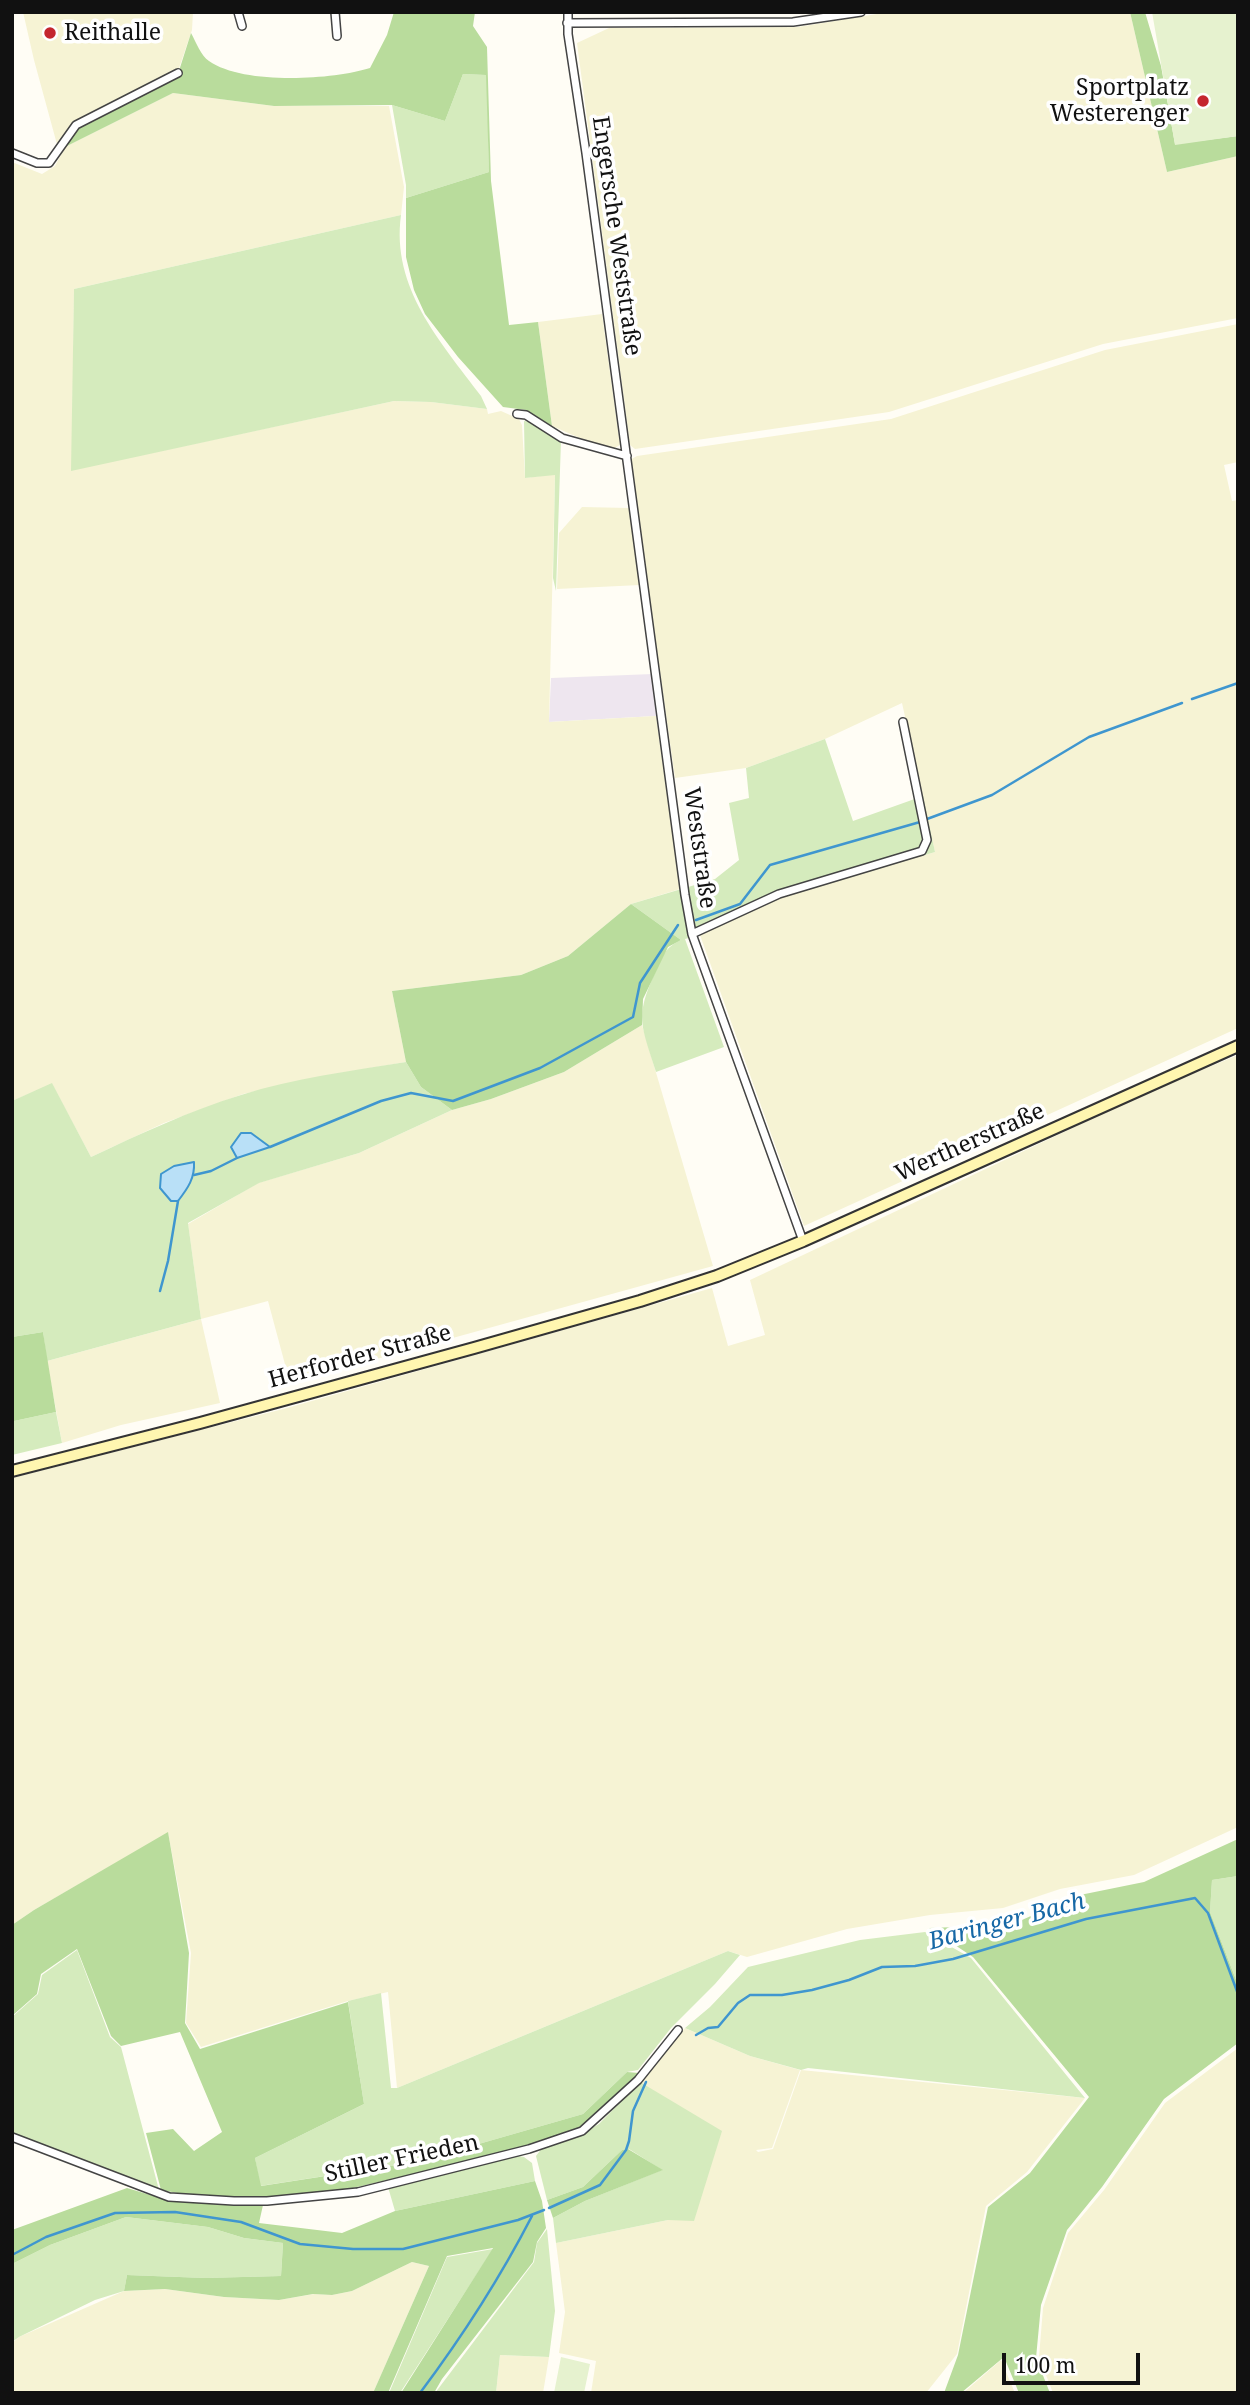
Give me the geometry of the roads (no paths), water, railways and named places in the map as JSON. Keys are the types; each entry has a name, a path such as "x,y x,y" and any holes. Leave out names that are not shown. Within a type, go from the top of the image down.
{"main road":[{"name":"Wertherstraße","path":"717,1276 803,1241 1238,1046"},
{"name":"Herforder Straße","path":"12,1471 474,1348 717,1276"}],"street":[{"path":"239,12 242,26"},
{"path":"335,12 337,36"},
{"path":"568,12 567,23 793,22 861,12"},
{"name":"Engersche Weststraße","path":"567,23 625,443"},
{"path":"12,153 37,163 49,163 76,125 178,73"},
{"path":"517,414 526,415 562,438 626,456"},
{"name":"Weststraße","path":"625,443 692,934 803,1241"},
{"path":"692,934 779,894 922,851 927,840 903,722"},
{"name":"Stiller Frieden","path":"12,2137 169,2197 234,2202 358,2192 529,2149 582,2131 638,2080 678,2030"}],"water":[{"path":"241,1133 251,1133 270,1147 237,1158 231,1147"},
{"path":"194,1162 188,1187 178,1201 171,1201 160,1188 161,1174 174,1166"}],"waterway":[{"path":"1192,699 1238,683"},
{"path":"927,819 992,795 1089,737 1182,703"},
{"path":"696,920 740,904 770,865 920,822"},
{"path":"270,1147 381,1101 411,1093 453,1101 540,1068 633,1017 640,983 678,925"},
{"path":"194,1175 211,1171 237,1158"},
{"path":"160,1291 178,1201"},
{"name":"Baringer Bach","path":"696,2035 708,2028 718,2027 738,2003 750,1995 782,1995 812,1990 882,1967 915,1966 953,1959 1086,1919 1195,1898 1208,1913 1238,1994"},
{"name":"Baringer Bach","path":"549,2208 600,2185 626,2150 633,2111 646,2082"},
{"name":"Baringer Bach","path":"12,2255 46,2237 115,2213 175,2212 241,2222 300,2244 353,2249 403,2249 518,2220 544,2210"},
{"path":"420,2393 480,2307 532,2216"}],"place":[{"name":"Reithalle","path":"50,33"},
{"name":"Sportplatz Westerenger","path":"1203,101"}]}
